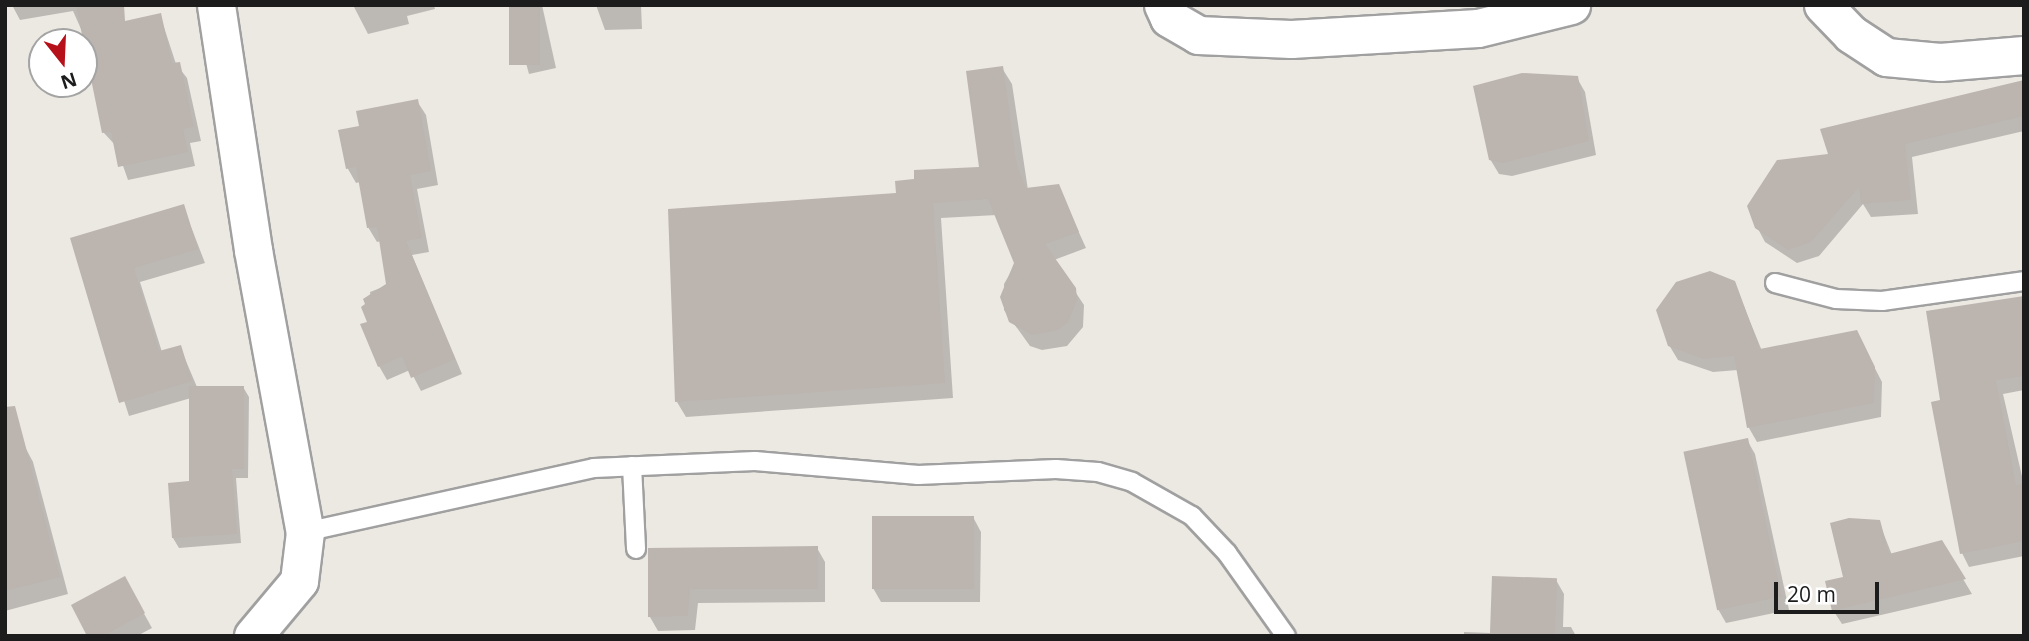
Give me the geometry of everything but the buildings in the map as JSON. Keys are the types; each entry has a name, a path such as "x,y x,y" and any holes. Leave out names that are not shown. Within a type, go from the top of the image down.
{"street":[{"path":"216,5 253,250 305,532 299,580 253,636"},
{"path":"1163,5 1169,18 1198,35 1291,39 1478,28 1571,5"},
{"path":"1823,5 1851,34 1886,57 1940,62 2024,55"}],"lane":[{"path":"1775,284 1836,299 1882,301 2024,281"},
{"path":"305,532 594,468 755,461 918,475 1056,469 1098,472 1132,482 1192,516 1227,553 1286,636"},
{"path":"632,466 636,550"}]}
